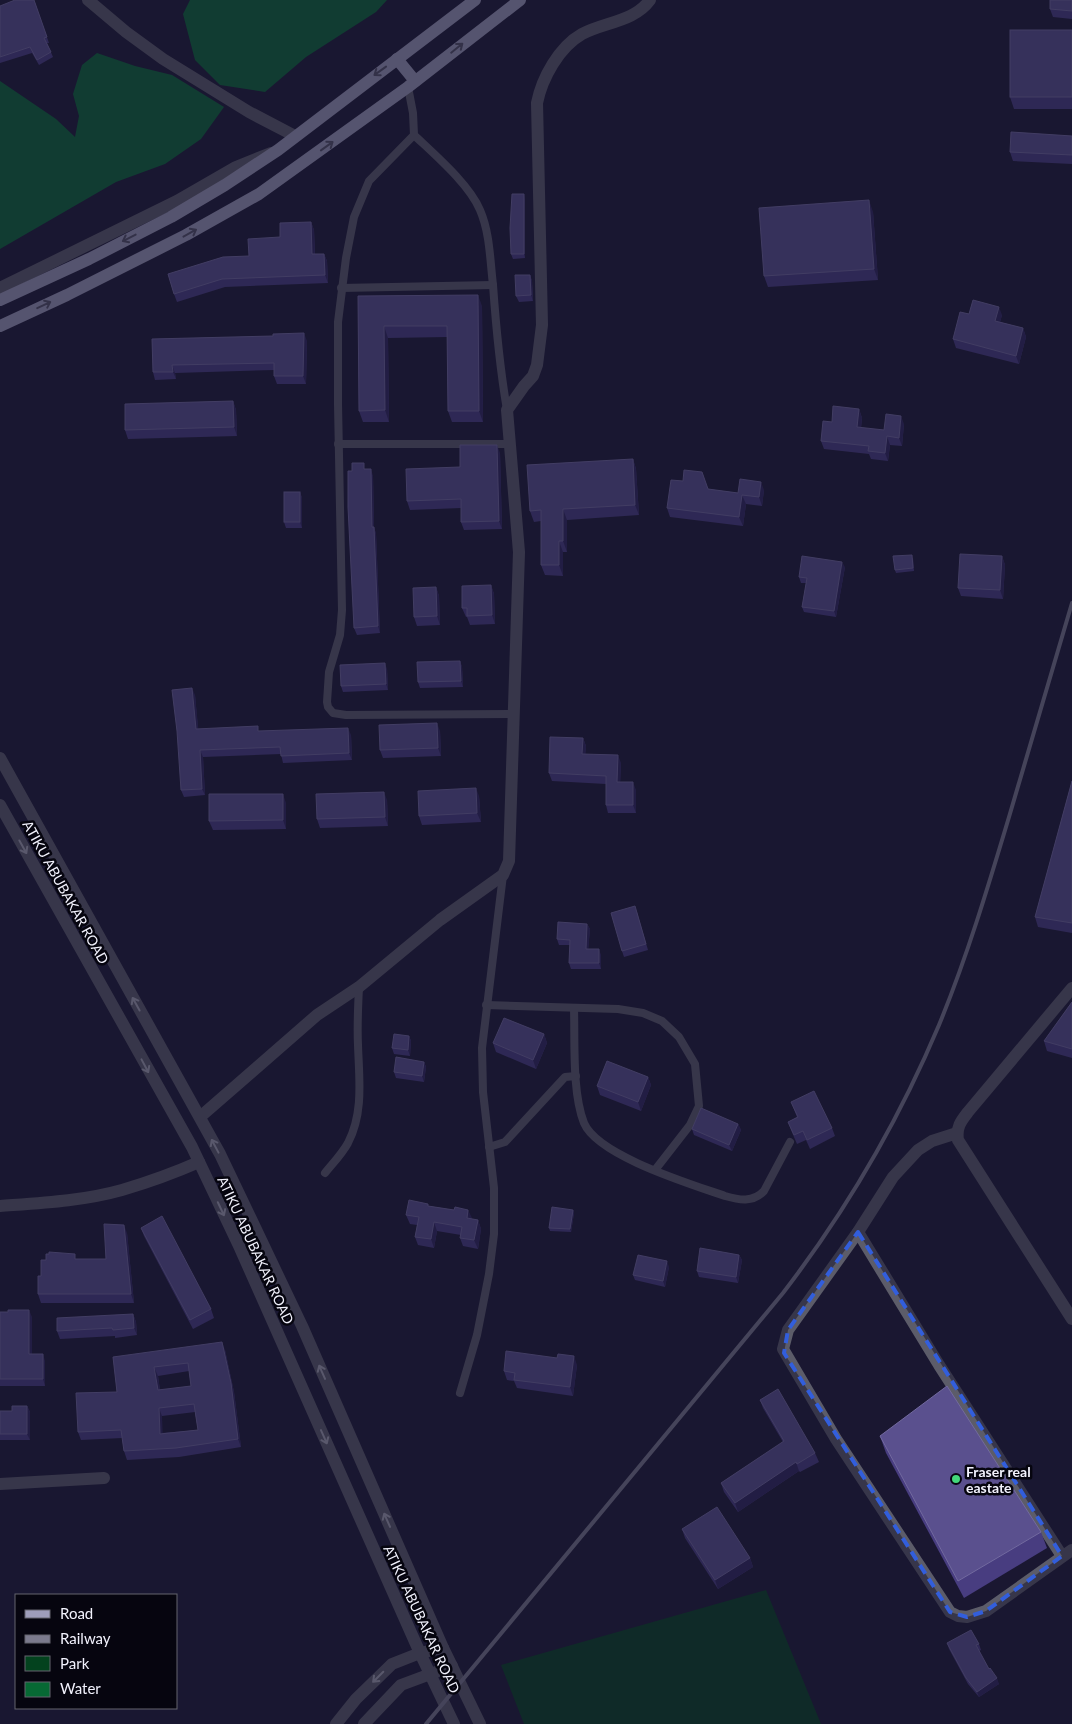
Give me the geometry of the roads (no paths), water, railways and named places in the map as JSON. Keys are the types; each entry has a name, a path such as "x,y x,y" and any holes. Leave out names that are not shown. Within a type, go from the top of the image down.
{"main road":[{"path":"0,300 89,259 171,217 225,185 278,150 475,0"},
{"path":"0,326 186,235 259,194 412,84 520,0"},
{"path":"397,59 412,84"}],"street":[{"path":"88,0 126,32 163,59 249,112 295,136"},
{"path":"200,1117 317,1015 359,987 440,920 503,875 509,861 518,552 507,410 533,376 537,365 542,324 537,103 540,88 547,74 574,40 583,33 621,20 638,11 650,0"},
{"path":"0,288 177,201 256,157 278,150"},
{"path":"0,758 200,1117 235,1186 302,1326 443,1648 480,1724"},
{"name":"ATIKU ABUBAKAR ROAD","path":"0,804 199,1162 256,1284 420,1653 454,1724"},
{"path":"1072,988 968,1112 959,1125 957,1133 958,1140 1068,1304 1072,1318"},
{"path":"858,1232 944,1373 1067,1553 986,1611 967,1617 958,1616 950,1612 836,1439 784,1353 783,1346 788,1330 793,1322 858,1232 893,1177 918,1150 932,1141 957,1133"},
{"path":"0,1206 77,1198 121,1190 149,1182 199,1162"},
{"path":"0,1484 104,1478"},
{"path":"336,1724 356,1699 392,1664 420,1653 443,1648"},
{"path":"364,1724 401,1685 452,1666"}],"lane":[{"path":"412,84 414,135 468,191 480,209 485,226 490,254 507,410"},
{"path":"414,135 369,181 354,217 342,288 338,322 338,444 342,610 340,635 328,672 326,694 328,707 333,713 346,716 512,714"},
{"path":"342,288 493,285"},
{"path":"338,444 510,444"},
{"path":"460,1393 477,1335 489,1274 494,1234 494,1188 482,1092 482,1048 503,875"},
{"path":"325,1173 343,1152 356,1122 360,1097 359,987"},
{"path":"486,1005 618,1009 643,1013 662,1021 679,1037 695,1064 699,1106 690,1125 655,1170"},
{"path":"574,1009 579,1107 584,1124 591,1134 606,1146 623,1156 655,1170 725,1196 750,1199 758,1198 764,1191 790,1142"},
{"path":"489,1147 505,1142 565,1077 576,1076"}],"water":[{"path":"190,0 387,0 376,12 306,57 265,92 220,85 195,60 183,14"},
{"path":"97,53 135,66 172,75 224,107 201,139 165,164 116,182 0,249 0,81 56,119 75,137 79,116 73,94 82,65"}],"railway":[{"path":"426,1724 783,1293 828,1230 870,1164 907,1095 939,1025 959,974 977,922 1072,603"}],"place":[{"name":"Fraser real eastate","path":"956,1479"}]}
